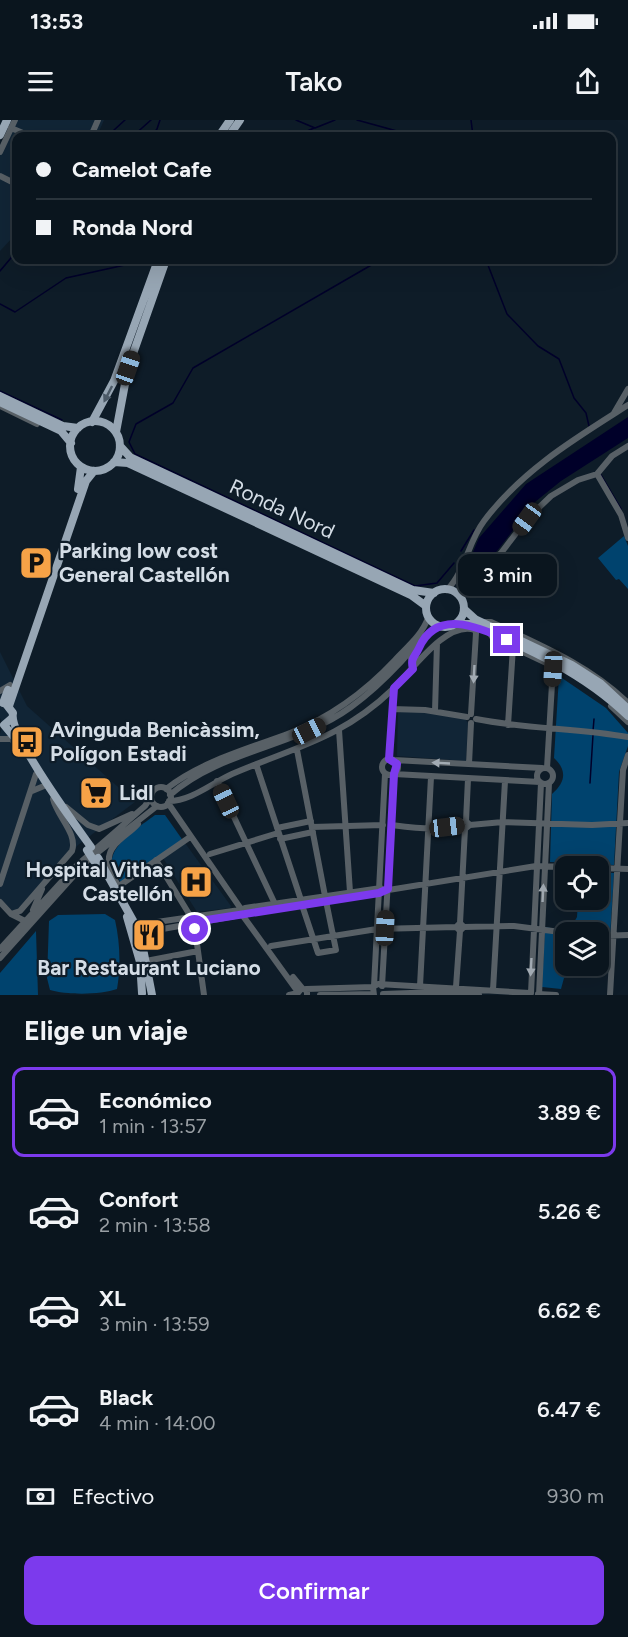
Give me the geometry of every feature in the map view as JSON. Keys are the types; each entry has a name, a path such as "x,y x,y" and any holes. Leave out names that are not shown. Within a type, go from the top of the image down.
{"main road":[{"path":"0,135 9,124"},
{"path":"92,422 114,381 157,264"},
{"path":"81,467 94,471 102,470 114,462 120,446 116,432 125,377 165,264"},
{"path":"0,396 63,426 78,428 92,422 109,425 116,432"},
{"path":"0,404 55,428 71,443"},
{"path":"4,704 81,480 81,467 72,453 71,443 78,428"},
{"name":"Ronda Nord","path":"120,446 130,457 404,586 421,593 434,593"},
{"name":"Ronda Nord","path":"114,462 128,462 411,595 426,606"},
{"path":"4,704 86,481 94,471"},
{"path":"628,709 600,683 579,670 480,622 464,609 455,594 434,593 426,606 428,618 439,626 472,624 583,678 628,716"},
{"path":"455,624 462,617 464,609"},
{"path":"4,704 13,713 4,725"},
{"path":"4,725 54,798"},
{"path":"4,725 89,849 125,903 136,923 152,995 141,994 140,962 131,924 96,860"}],"street":[{"path":"0,152 9,124 15,120"},
{"path":"9,124 23,132"},
{"path":"614,414 628,389"},
{"path":"628,405 531,471 502,499 482,523 455,582 455,594 465,589 475,576 511,542 527,519 552,496 578,480 597,474 612,456 628,446"},
{"path":"597,474 621,515 628,538"},
{"path":"167,801 210,764 307,726 346,703 385,671 424,629 428,618"},
{"path":"480,622 491,622 574,662 602,680 628,703"},
{"path":"54,798 75,816 99,829 141,814 167,801 212,769 326,723 367,695 439,626"},
{"path":"391,760 391,704 394,688 437,643 454,631 470,629 476,633 469,764"},
{"path":"489,632 493,638 553,667 595,692 628,722"},
{"path":"413,669 411,658 421,641"},
{"path":"435,709 437,643"},
{"path":"508,723 513,647"},
{"path":"534,994 533,928 539,822 538,772 544,768 553,667"},
{"path":"0,691 10,686"},
{"path":"151,797 180,801 256,764 297,750 339,730 380,700 391,704 435,709 471,718 549,730 593,731 628,737"},
{"path":"339,730 350,892"},
{"path":"0,739 11,739 19,746"},
{"path":"256,764 318,953 336,950 297,750"},
{"path":"610,995 623,770 628,755"},
{"path":"383,990 394,774 397,764 391,760"},
{"path":"374,991 385,774 382,765 391,760 544,768 553,775 549,783 541,928 534,994"},
{"path":"0,884 36,774"},
{"path":"385,774 549,783"},
{"path":"420,986 431,777"},
{"path":"457,992 468,779"},
{"path":"493,990 505,781"},
{"path":"217,782 275,904"},
{"path":"32,791 44,786"},
{"path":"125,903 111,871 109,855 113,846 132,831 156,789 167,801 189,837 242,912 302,992 318,995 420,986 479,995"},
{"path":"11,914 20,911 72,851 73,838 56,811 54,798"},
{"path":"177,819 175,812 180,801"},
{"path":"0,949 84,857 141,814"},
{"path":"0,958 83,866 141,814"},
{"path":"391,825 428,828 503,822 592,825 628,823"},
{"path":"210,854 245,841 312,827 345,824 383,825"},
{"path":"279,833 312,827"},
{"path":"119,886 189,837"},
{"path":"157,861 193,920 204,995"},
{"path":"326,899 350,892 388,889 536,866 555,866"},
{"path":"609,869 628,869"},
{"path":"33,913 46,880"},
{"path":"242,912 275,904 326,899 379,890"},
{"path":"0,902 11,914 18,929"},
{"path":"140,933 149,927 301,902"},
{"path":"242,912 271,946 302,992"},
{"path":"11,914 25,921"},
{"path":"136,923 149,927"},
{"path":"271,946 385,928 497,927 555,931"},
{"path":"609,936 628,936"},
{"path":"146,961 198,951"},
{"path":"383,990 457,992 493,990 556,995"},
{"path":"289,995 302,992 374,991"}],"shaded area":[{"path":"12,120 104,120 99,132 12,132 12,238 0,251 0,146"},
{"path":"628,417 628,438 561,481 535,502 497,551 472,575 465,571 479,538 526,484"},
{"path":"624,536 628,546 628,589 619,579 616,580 598,558"},
{"path":"0,652 27,706 135,802 78,845 18,917 0,898 0,734 3,724 0,718"},
{"path":"559,676 606,708 628,733 628,746 619,772 614,865 609,865 609,856 555,856 555,862 550,862 552,794 557,790 563,776 561,767 554,758"},
{"path":"398,710 425,711 465,719 468,723 466,761 397,756"},
{"path":"155,815 165,815 184,842 123,885 113,868 114,852 133,831"},
{"name":"Hospital Vithas Castellón","path":"185,843 231,906 230,908 197,912 163,858"},
{"path":"609,873 614,873 610,937 609,922 574,922 577,910 609,910"},
{"path":"105,914 115,920 117,928 119,963 117,989 84,994 50,990 47,978 49,921 58,915"},
{"path":"545,927 555,929 555,976 577,976 564,978 561,989 542,987"},
{"path":"36,931 38,995 0,995 0,973"}],"waterway":[{"path":"114,132 125,120"},
{"path":"138,132 151,120"},
{"path":"154,132 160,120"},
{"path":"296,120 315,128 335,120"},
{"path":"357,120 400,132"},
{"path":"471,120 472,132"},
{"path":"305,132 314,128"},
{"path":"0,271 12,257"},
{"path":"0,304 15,312 66,278 129,264"},
{"path":"373,264 193,368 173,403 136,424 129,442 135,454 415,586 437,583 454,563"},
{"path":"488,264 507,314 538,346 559,359 574,398 586,413 589,426"},
{"path":"0,391 62,420"},
{"path":"601,475 621,509"},
{"path":"461,551 474,530"},
{"path":"593,731 594,719"},
{"path":"590,783 593,735"}],"place":[{"name":"Parking low cost General Castellón","path":"36,563"},
{"name":"Avinguda Benicàssim, Polígon Estadi","path":"27,742"},
{"name":"Lidl","path":"96,793"},
{"name":"Hospital Vithas Castellón","path":"196,882"},
{"name":"Bar Restaurant Luciano","path":"149,935"}],"route":[{"path":"195,929 194,922 379,893 388,889 394,774 398,770 394,760 389,759 394,688 413,669 411,658 418,651 421,641 439,626 472,624 507,640"}]}
